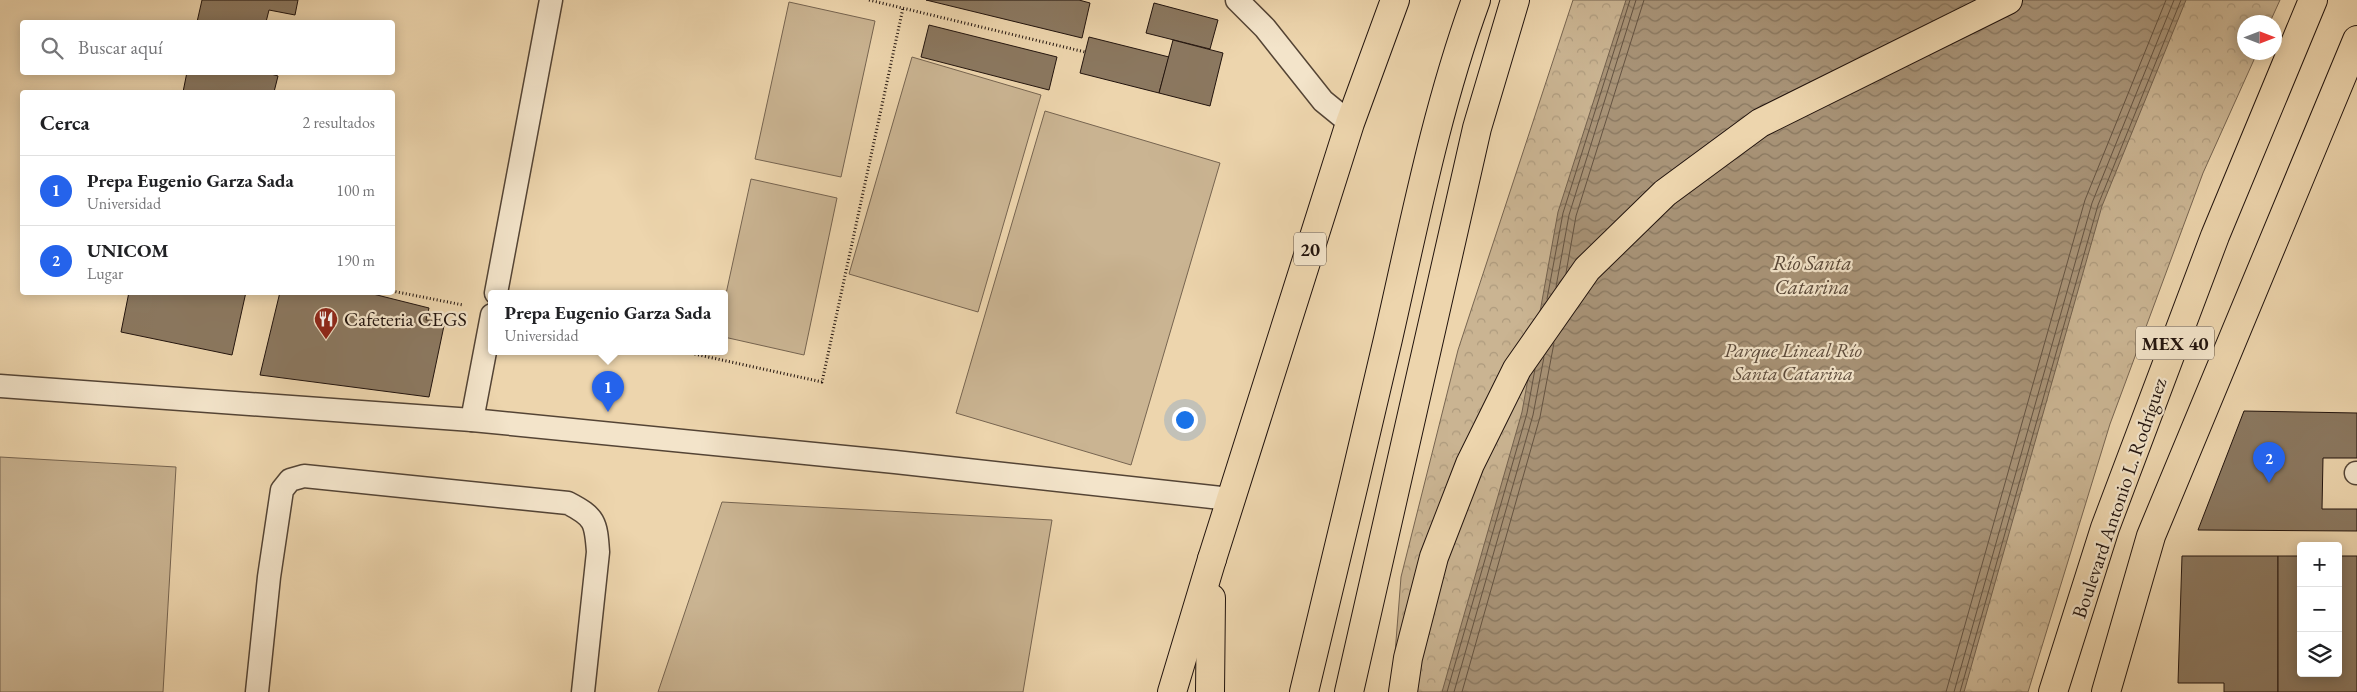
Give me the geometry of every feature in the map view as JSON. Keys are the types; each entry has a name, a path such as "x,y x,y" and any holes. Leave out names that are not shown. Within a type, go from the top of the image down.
{"main road":[{"name":"20","path":"1210,692 1209,645 1212,559 1350,123 1395,0"},
{"path":"1304,692 1388,339 1420,192 1457,58 1476,0"},
{"path":"1348,692 1477,128 1515,0"},
{"path":"1403,692 1408,658 1434,558 1470,464 1517,369 1587,269 1665,193 1760,123 2008,0"},
{"name":"Boulevard Antonio L. Rodríguez","path":"2053,692 2105,528 2215,236 2313,0"},
{"name":"MEX 40","path":"2106,692 2151,536 2357,40"},
{"path":"1172,692 1212,559"}],"lane":[{"path":"497,290 551,0"},
{"path":"1237,0 1265,28 1323,101 1350,123"},
{"path":"472,420 488,336"},
{"path":"0,386 472,420 895,462 1230,499"},
{"path":"257,692 269,577 282,490 290,480 304,476 568,504 588,514 596,529 598,552 582,692"}],"path":[{"path":"869,0 1085,52"},
{"path":"699,355 822,382 904,8"},
{"path":"395,292 465,305"}],"green space":[{"name":"Río Santa Catarina","path":"1573,0 2280,0 2273,15 2237,15 2237,60 2254,60 2203,173 2110,424 2028,692 1392,692 1401,577 1458,350"},
{"path":"789,2 875,21 841,177 755,159"},
{"path":"912,57 1041,95 978,312 849,274"},
{"path":"1045,111 1220,163 1131,465 956,413"},
{"path":"751,179 837,198 804,355 728,338 727,290"},
{"path":"0,457 176,467 163,692 0,692"},
{"path":"722,502 1052,520 1023,692 658,692"}],"water":[{"name":"Río Santa Catarina","path":"1626,0 2186,0 2102,206 1964,692 1442,692 1522,412 1558,212"}],"building":[{"path":"202,0 298,0 295,15 269,10 266,20 197,20"},
{"path":"926,0 1079,0 1090,3 1082,38"},
{"path":"1154,3 1218,20 1210,49 1146,33"},
{"path":"929,25 1057,57 1049,90 921,57"},
{"path":"1089,37 1169,57 1159,93 1080,73"},
{"path":"1173,40 1223,53 1210,106 1159,93"},
{"path":"186,75 278,76 274,90 183,90"},
{"path":"128,295 245,295 232,355 121,332"},
{"path":"279,295 377,295 429,308 426,320 445,321 429,397 260,375"},
{"path":"2244,411 2357,413 2357,458 2323,458 2322,509 2357,509 2357,531 2198,530"},
{"path":"2182,556 2278,556 2278,692 2224,692 2224,683 2178,683"},
{"path":"2278,556 2297,556 2297,677 2342,677 2342,556 2357,556 2357,692 2278,692"}],"place":[{"name":"Cafeteria CEGS","path":"326,340"},
{"name":"Prepa Eugenio Garza Sada","path":"608,412"},
{"name":"UNICOM","path":"2269,483"}],"park label":[{"name":"Parque Lineal Río Santa Catarina","path":"1793,362"}]}
